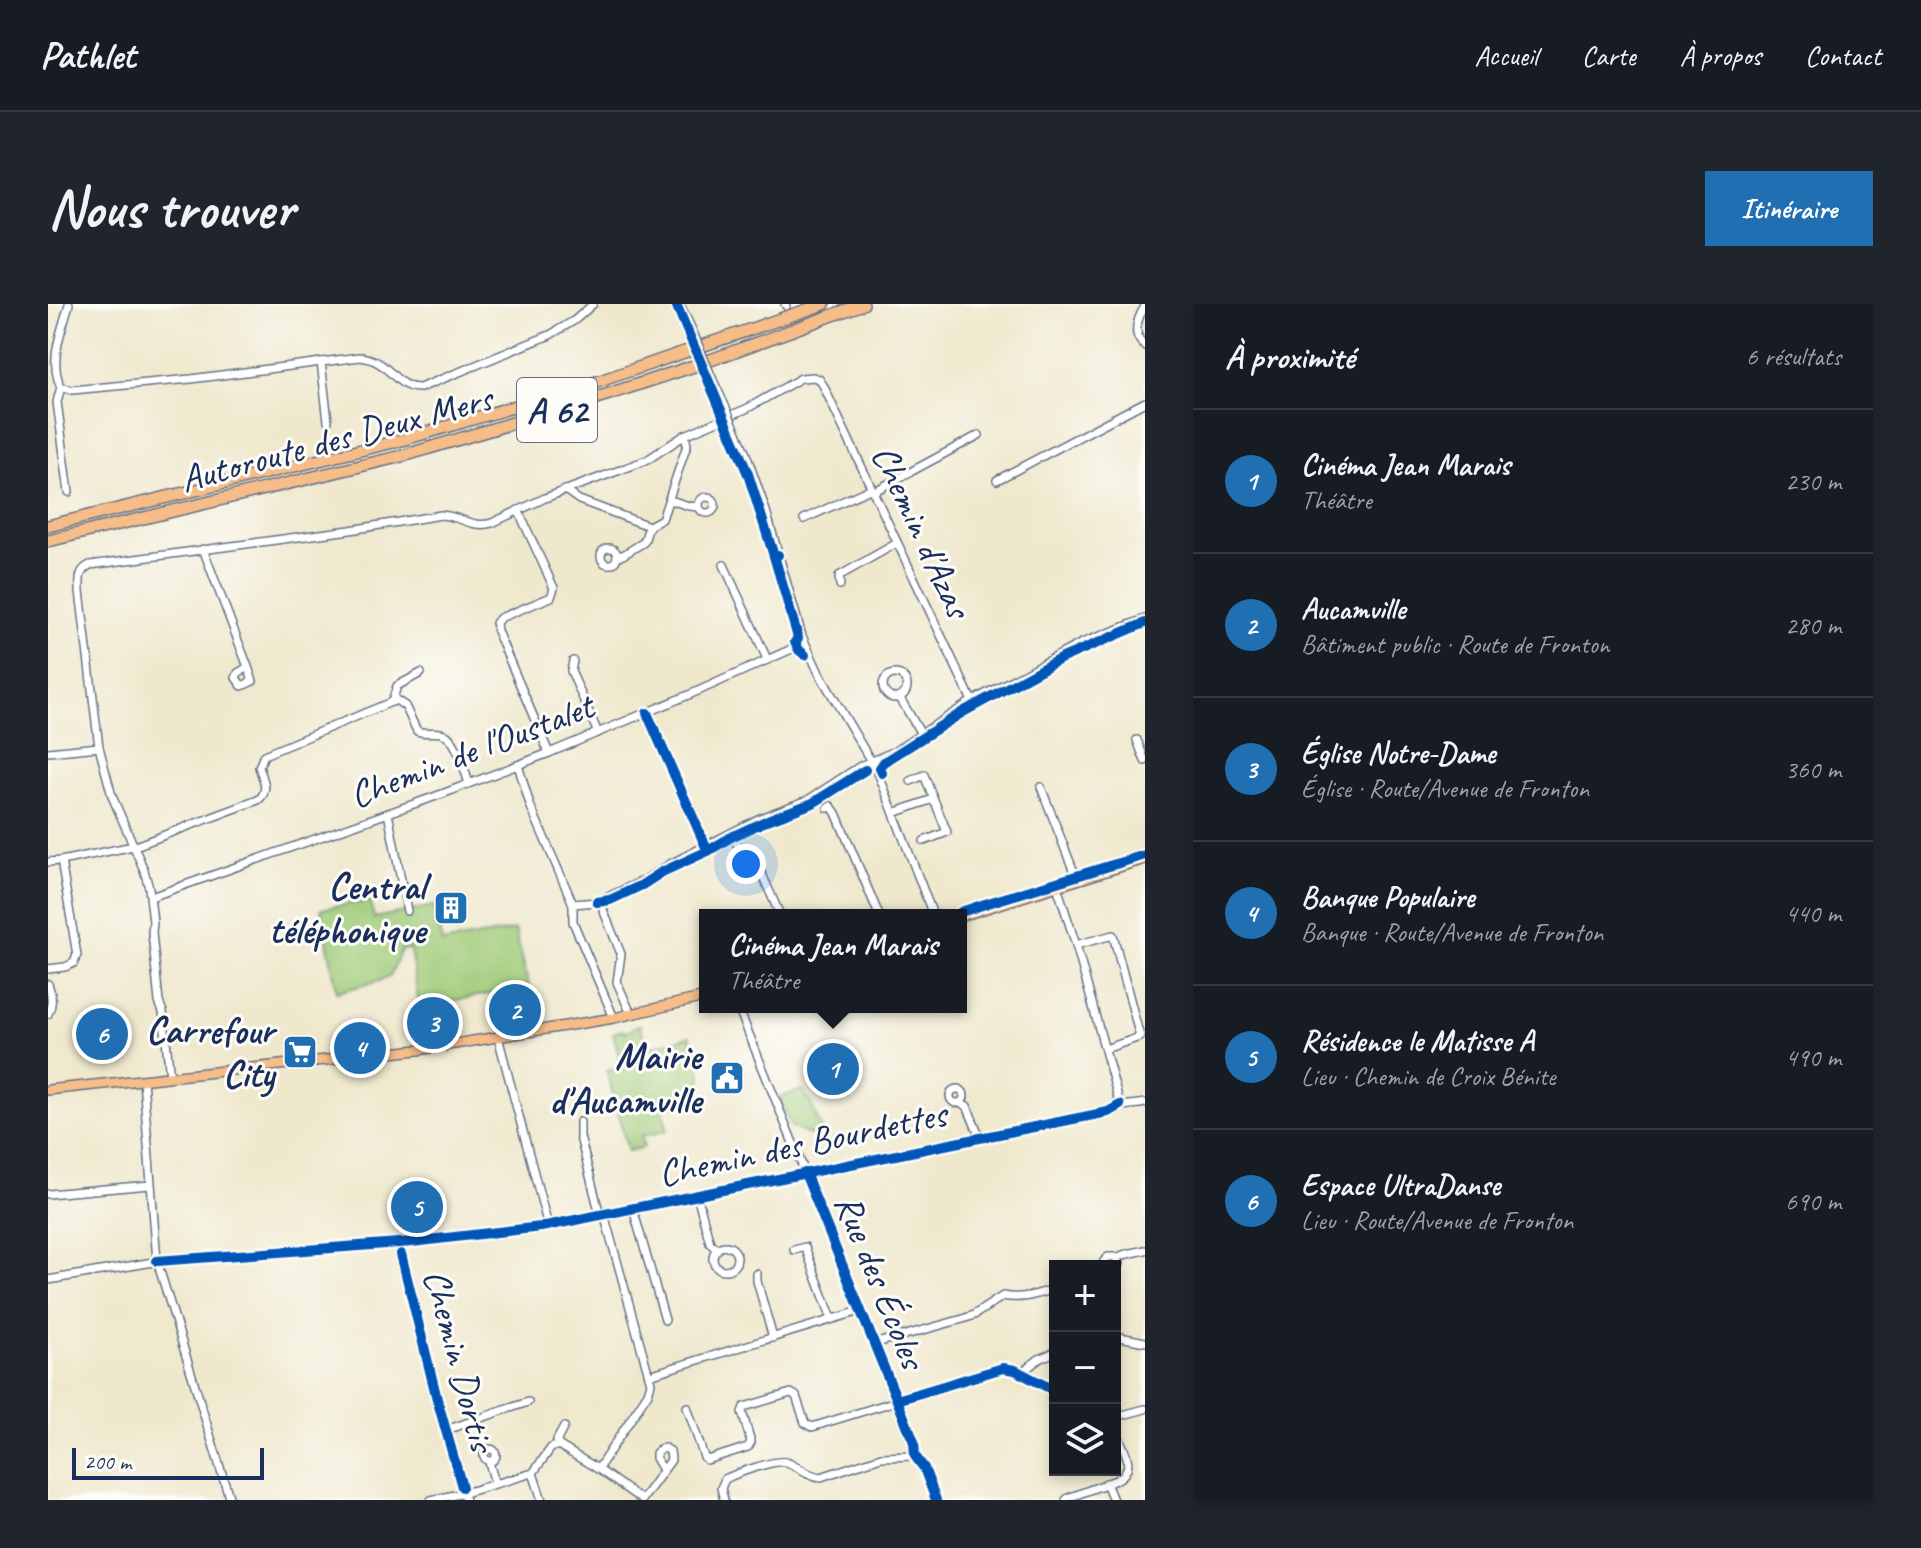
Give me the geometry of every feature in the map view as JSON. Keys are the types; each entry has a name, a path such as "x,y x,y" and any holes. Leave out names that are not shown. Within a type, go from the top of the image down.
{"highway":[{"name":"Autoroute des Deux Mers","path":"48,526 402,440 600,381 824,304"},
{"name":"Autoroute des Deux Mers","path":"48,541 406,455 697,365 863,304"}],"main road":[{"path":"967,914 1145,859"},
{"path":"48,1090 452,1045 614,1018 699,998"}],"street":[{"path":"69,304 54,364 56,379 61,387 72,390 191,379 360,357 384,365 403,385 414,389 542,339 575,320 593,304"},
{"path":"680,304 746,454 805,643 843,716 872,762 931,909"},
{"path":"1145,306 1138,320 1136,335 1145,346"},
{"path":"48,347 58,347"},
{"path":"321,362 328,421"},
{"name":"Chemin d'Azas","path":"685,435 754,405 801,378 819,379 972,701"},
{"path":"61,387 57,402 69,492"},
{"path":"997,480 1145,402"},
{"path":"170,1077 156,974 151,897 144,870 112,796 99,747 80,591 82,570 96,564 441,515 453,515 476,526 483,526 565,490 647,460 685,435 687,445 662,519 649,526 644,542 617,556"},
{"path":"804,519 872,490 979,435"},
{"path":"565,490 579,500 649,526"},
{"path":"670,500 699,507"},
{"path":"518,510 554,588 551,597 500,618 496,623 497,631 549,753"},
{"path":"840,585 839,576 897,543"},
{"path":"203,549 248,667"},
{"path":"724,565 767,659"},
{"path":"573,904 597,902 771,813 808,800 862,765 895,751 972,701 1082,643 1145,619"},
{"name":"Chemin de l'Oustalet","path":"151,897 549,753 805,643"},
{"path":"573,661 571,671 598,733"},
{"path":"392,702 397,686 421,673"},
{"path":"900,698 921,734"},
{"path":"48,862 132,845 258,800 266,787 259,767 264,755 392,702 401,702 405,706 417,731 449,736 469,783"},
{"path":"647,713 706,847"},
{"path":"1137,740 1145,761"},
{"path":"48,752 99,747"},
{"path":"518,765 530,805 573,904 573,922 614,1018"},
{"path":"911,781 924,775 947,832 924,841"},
{"path":"1041,787 1077,880"},
{"path":"894,813 933,799"},
{"path":"828,808 831,806 836,813 876,909"},
{"path":"388,813 407,911"},
{"path":"729,834 757,863 777,909"},
{"path":"48,969 74,963 77,955 61,861"},
{"path":"1057,886 1120,1105"},
{"path":"597,902 602,907 621,954 617,982 631,1014"},
{"path":"1076,945 1113,935 1140,1037 1105,1049"},
{"path":"599,982 617,976"},
{"path":"48,984 52,1003 48,1014"},
{"name":"Rue des Écoles","path":"740,1013 914,1442 915,1456 924,1468 936,1500"},
{"path":"498,1037 548,1226"},
{"path":"143,1080 157,1261 230,1500"},
{"path":"960,1103 967,1106 980,1137"},
{"name":"Chemin des Bourdettes","path":"48,1280 157,1261 398,1242 548,1226 1108,1112 1120,1105 1145,1103"},
{"path":"580,1122 580,1137 651,1383 648,1393 598,1469"},
{"path":"48,1194 150,1185"},
{"path":"697,1195 710,1243 717,1250"},
{"path":"633,1209 665,1320"},
{"name":"Chemin Dortis","path":"398,1242 464,1497"},
{"path":"794,1250 805,1247 832,1319"},
{"path":"1105,1260 1145,1250"},
{"path":"757,1274 773,1338"},
{"path":"873,1344 974,1315 1003,1296 1026,1297 1049,1291"},
{"path":"649,1375 860,1311"},
{"path":"1121,1337 1145,1342"},
{"path":"1021,1373 1049,1355"},
{"path":"687,1407 707,1460 748,1447 751,1442 742,1412 744,1407 791,1393 796,1396 805,1423 812,1427 1003,1368 1015,1370 1049,1388"},
{"path":"446,1430 528,1402"},
{"path":"1121,1415 1145,1409"},
{"path":"558,1445 557,1440 564,1427"},
{"path":"1066,1500 1124,1476 1129,1464 1121,1443"},
{"path":"558,1445 642,1500 663,1470"},
{"path":"431,1500 464,1497 495,1483 533,1473 551,1448 558,1445"},
{"path":"724,1500 721,1488 725,1479 777,1462 787,1462 821,1477 881,1457 915,1456"},
{"path":"489,1462 495,1483"},
{"path":"533,1473 542,1500"},
{"path":"1106,1483 1113,1500"},
{"path":"1085,1491 1089,1500"}],"green space":[{"path":"370,900 374,918 434,906 442,943 515,930 529,987 419,1006 410,949 401,950 390,976 337,992 321,909"},
{"path":"640,1025 647,1048 690,1036 702,1077 698,1103 663,1108 667,1131 641,1136 644,1147 628,1151 607,1071 622,1067 613,1033 626,1032"},
{"path":"803,1090 822,1131 809,1135 791,1127 779,1097"}],"cycle path":[{"path":"676,304 748,474 774,556 778,555"},
{"path":"774,556 798,638 795,642 805,655"},
{"path":"882,773 880,768 884,762 963,712 1060,659 1145,623"},
{"path":"647,713 706,847"},
{"path":"597,902 610,900 731,837 813,803 865,770"},
{"path":"967,910 1145,855"},
{"path":"157,1261 412,1242 541,1227 1108,1112 1120,1105"},
{"path":"805,1173 914,1442 915,1456 924,1468 936,1500"},
{"path":"401,1254 462,1487"},
{"path":"897,1400 1003,1368 1015,1370 1049,1388"}],"place":[{"name":"Central téléphonique","path":"451,908"},
{"name":"Aucamville","path":"515,1010"},
{"name":"Église Notre-Dame","path":"433,1023"},
{"name":"Espace UltraDanse","path":"102,1034"},
{"name":"Banque Populaire","path":"360,1048"},
{"name":"Carrefour City","path":"300,1052"},
{"name":"Cinéma Jean Marais","path":"833,1069"},
{"name":"Mairie d'Aucamville","path":"727,1078"},
{"name":"Résidence le Matisse A","path":"417,1207"}]}
